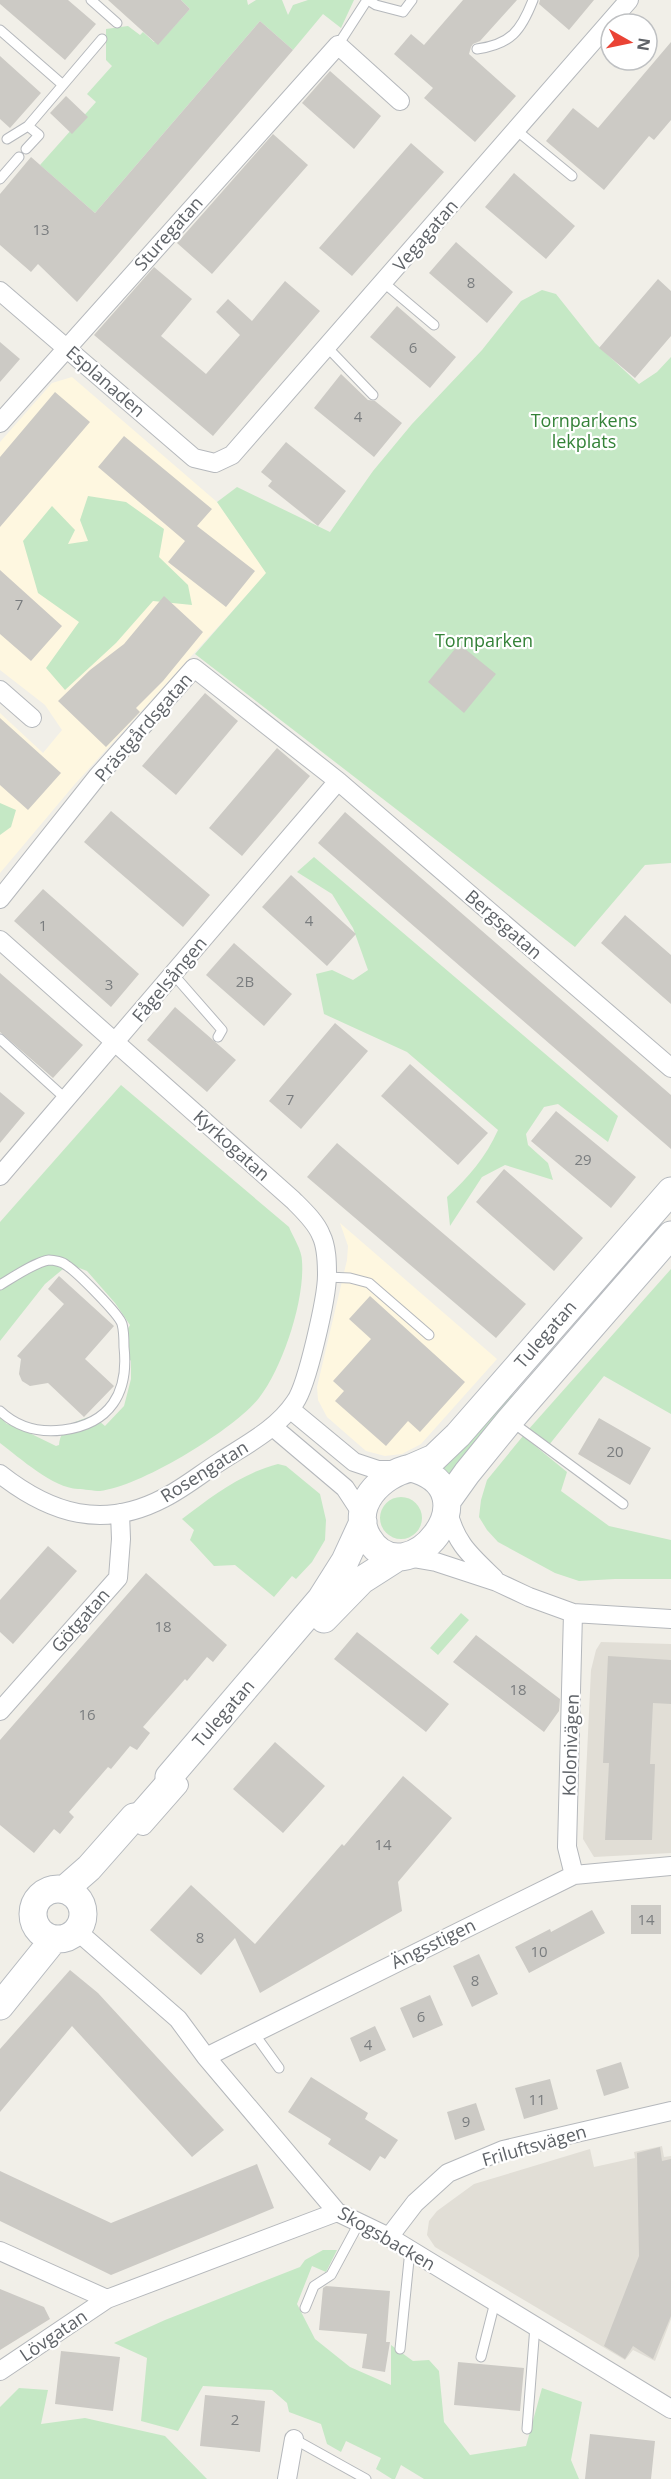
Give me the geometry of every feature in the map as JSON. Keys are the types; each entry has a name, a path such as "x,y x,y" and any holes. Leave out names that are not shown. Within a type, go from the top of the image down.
{"street":[{"name":"Vegagatan","path":"215,463 232,455 629,0"},
{"path":"338,45 400,101"},
{"name":"Sturegatan","path":"0,423 338,45"},
{"name":"Esplanaden","path":"0,291 194,458 215,463"},
{"name":"Prästgårdsgatan","path":"0,899 97,777 194,669 338,781"},
{"path":"0,690 32,718"},
{"name":"Fågelsången","path":"1,1172 338,781"},
{"name":"Bergsgatan","path":"338,781 671,1068"},
{"name":"Kyrkogatan","path":"0,940 293,1200 321,1234 326,1256 327,1277 302,1390 290,1409"},
{"name":"Tulegatan","path":"405,1469 434,1458 458,1435 671,1191"},
{"name":"Tulegatan","path":"447,1504 467,1473 510,1420 671,1235"},
{"path":"290,1409 354,1462 378,1470 405,1469 432,1476 440,1484 452,1530 463,1547 497,1582"},
{"name":"Rosengatan","path":"0,1474 38,1501 56,1508 96,1516 120,1513 163,1499 273,1427 290,1409"},
{"path":"273,1427 345,1488 363,1518 370,1541 387,1555 436,1562 497,1582 529,1597 573,1613 671,1619"},
{"path":"363,1518 376,1486 388,1475 405,1469"},
{"path":"403,1557 430,1543 442,1526 447,1504"},
{"name":"Götgatan","path":"0,1711 117,1578 121,1539 120,1513"},
{"name":"Tulegatan","path":"174,1781 321,1599 345,1561 363,1518"},
{"name":"Tulegatan","path":"73,1896 100,1874 138,1821 343,1597 377,1569 403,1557"},
{"name":"Kolonivägen","path":"573,1613 567,1847 574,1875"},
{"name":"Ängsstigen","path":"206,2056 574,1875 671,1866"},
{"name":"Tulegatan","path":"0,1978 26,1945 56,1932 84,1915 73,1896 49,1891 39,1898 33,1914 56,1932"},
{"path":"0,2006 56,1932"},
{"name":"Skogsbacken","path":"56,1932 178,2019 206,2056 337,2212 389,2237 671,2409"},
{"name":"Friluftsvägen","path":"389,2237 415,2204 448,2173 502,2150 671,2111"},
{"path":"0,2251 107,2299 337,2212"},
{"name":"Lövgatan","path":"0,2371 107,2299"},
{"path":"287,2479 294,2439"}],"lane":[{"path":"338,45 368,0 376,5 403,12 412,0"},
{"path":"477,49 495,46 512,37 524,23 533,0"},
{"path":"94,1 117,23"},
{"path":"0,30 63,85"},
{"path":"7,139 28,126 102,39"},
{"path":"26,149 39,135 28,126"},
{"path":"516,130 572,176"},
{"path":"0,179 19,157"},
{"path":"383,282 434,325"},
{"path":"327,347 373,396"},
{"path":"173,974 222,1030 218,1037"},
{"path":"0,1039 66,1098"},
{"path":"0,1285 49,1260 64,1263 83,1279 122,1323 126,1361 120,1394 103,1417 76,1428 53,1432 38,1431 16,1423 0,1411"},
{"path":"327,1277 350,1278 369,1283 429,1335"},
{"path":"510,1420 623,1504"},
{"path":"253,2032 279,2068"},
{"path":"304,2308 314,2286 331,2275 359,2223"},
{"path":"400,2349 410,2250"},
{"path":"481,2356 495,2302"},
{"path":"527,2429 534,2326"},
{"path":"294,2439 366,2479"}],"shaded area":[{"path":"72,377 217,502 267,573 75,784 0,873 0,713 43,753 62,730 45,705 0,670 0,442 52,383"},
{"path":"340,1223 497,1359 421,1444 402,1454 385,1456 366,1451 327,1417 318,1400 317,1387 347,1260 348,1246"},
{"path":"601,1642 671,1644 671,1853 594,1857 583,1839 591,1670 596,1650"},
{"path":"662,2146 664,2157 671,2156 671,2319 655,2361 633,2350 625,2360 435,2247 427,2235 429,2221 437,2211 474,2184 590,2149 594,2167 635,2158 634,2152"}],"green space":[{"path":"181,0 247,0 248,5 256,0 282,0 288,15 293,5 308,0 354,0 341,28 323,14 293,50 260,21 95,213 40,165 96,102 87,94 112,66 106,60 106,29 128,26 140,35 143,32 154,42 160,42 190,9"},
{"name":"Tornparken","path":"542,290 556,294 595,343 639,384 657,372 671,357 671,863 645,865 575,947 195,654 266,573 217,502 237,487 330,532 373,471 412,424 482,350 521,301"},
{"path":"88,496 126,502 164,529 159,557 188,585 192,605 153,601 116,643 65,690 46,668 79,622 38,593 23,541 52,506 75,530 68,544 88,541 80,520"},
{"path":"0,803 16,810 11,827 0,835"},
{"path":"314,857 618,1116 608,1142 558,1104 544,1107 526,1134 528,1145 548,1163 553,1180 505,1165 482,1177 450,1226 447,1197 476,1166 498,1130 407,1052 324,1014 316,974 332,970 353,980 368,970 353,928 332,894 297,872"},
{"path":"121,1085 289,1227 301,1252 302,1277 296,1313 284,1351 268,1385 247,1411 209,1440 162,1468 117,1487 97,1491 58,1484 27,1464 0,1443 0,1417 7,1424 56,1446 59,1445 66,1428 81,1420 93,1416 105,1426 124,1406 131,1379 131,1361 119,1345 130,1325 115,1303 87,1271 69,1264 45,1284 0,1341 0,1222"},
{"path":"671,1269 671,1414 604,1376 549,1445 528,1430"},
{"path":"504,1388 515,1399 447,1483 431,1470"},
{"path":"523,1436 567,1472 561,1491 609,1526 671,1540 671,1579 579,1581 555,1573 498,1542 479,1517 481,1500 487,1480"},
{"path":"278,1464 286,1466 320,1494 326,1520 325,1540 312,1562 296,1579 292,1576 274,1597 235,1565 214,1566 190,1540 194,1530 182,1519 239,1480"},
{"path":"401,1497 416,1503 422,1518 416,1533 401,1539 386,1533 380,1518 386,1503"},
{"path":"461,1613 469,1620 438,1655 430,1648"},
{"path":"323,2250 337,2250 326,2272 312,2266 297,2304 315,2339 350,2367 391,2385 391,2345 413,2361 429,2360 439,2371 444,2422 470,2455 526,2446 542,2388 582,2402 571,2460 579,2479 424,2479 401,2465 395,2479 392,2479 376,2469 381,2458 346,2441 341,2452 327,2444 321,2424 289,2412 287,2403 272,2390 203,2386 178,2431 141,2421 147,2358 114,2343 165,2320 300,2267 305,2260"},
{"path":"19,2388 48,2390 41,2424 85,2418 165,2436 207,2479 0,2479 0,2407"}],"building":[{"path":"0,0 68,0 96,24 65,60 0,4"},
{"path":"108,0 181,0 190,9 158,45"},
{"path":"463,0 517,0 480,41 471,47 469,54 516,96 475,142 424,98 433,88 394,54 411,34 424,45"},
{"path":"540,0 594,0 569,30 539,4"},
{"path":"260,21 293,50 77,302 38,264 31,272 0,245 0,194 31,157 95,213"},
{"path":"671,42 671,120 654,140 649,136 604,190 546,141 573,108 598,128 646,72 659,72 659,56"},
{"path":"0,56 41,93 10,128 0,119"},
{"path":"330,71 381,116 354,149 302,103"},
{"path":"66,96 88,117 72,134 50,113"},
{"path":"273,134 308,165 212,274 177,243"},
{"path":"411,143 444,172 352,276 319,248"},
{"path":"514,173 575,226 546,259 485,207"},
{"path":"456,242 513,292 487,323 429,273"},
{"path":"154,267 192,299 161,336 206,374 240,335 216,312 228,299 252,321 285,281 320,311 213,436 94,335"},
{"path":"658,279 671,291 671,336 635,378 599,348"},
{"path":"397,306 456,357 430,388 370,337"},
{"path":"0,342 20,359 0,382"},
{"path":"341,374 368,400 375,401 402,423 374,457 314,408"},
{"path":"55,392 90,422 0,527 0,457"},
{"path":"124,436 212,509 197,526 255,571 226,607 168,562 185,541 98,467"},
{"path":"286,442 346,491 318,526 268,486 272,481 261,472"},
{"path":"0,570 62,626 31,661 0,634"},
{"path":"164,596 203,632 163,681 136,708 140,712 106,747 58,701 90,670 124,644"},
{"path":"459,644 496,674 464,713 428,682"},
{"path":"205,693 238,721 176,795 142,766"},
{"path":"0,718 61,773 28,810 0,785"},
{"path":"277,748 310,776 242,856 209,828"},
{"path":"111,811 210,895 183,927 84,842"},
{"path":"345,812 671,1095 671,1149 318,843"},
{"path":"291,875 356,934 327,966 262,907"},
{"path":"43,889 139,974 111,1007 14,921"},
{"path":"625,915 671,955 671,1004 601,943"},
{"path":"234,943 292,994 264,1026 206,975"},
{"path":"0,973 83,1045 53,1078 0,1032"},
{"path":"175,1007 236,1060 207,1092 147,1040"},
{"path":"335,1023 368,1051 301,1129 269,1101"},
{"path":"410,1064 488,1133 458,1165 381,1096"},
{"path":"0,1092 25,1113 0,1143"},
{"path":"556,1111 636,1177 611,1208 531,1141"},
{"path":"337,1143 526,1304 496,1338 307,1177"},
{"path":"504,1169 583,1238 554,1271 476,1202"},
{"path":"59,1276 114,1326 85,1359 114,1386 84,1417 48,1383 30,1386 22,1381 19,1374 21,1359 17,1356 64,1304 48,1289"},
{"path":"370,1296 465,1382 420,1432 408,1421 386,1446 335,1401 344,1391 333,1381 371,1339 349,1319"},
{"path":"599,1418 651,1448 630,1485 578,1454"},
{"path":"48,1546 77,1571 13,1644 0,1632 0,1600"},
{"path":"146,1573 227,1645 213,1662 207,1657 187,1681 185,1679 143,1727 150,1733 137,1750 130,1746 111,1769 108,1767 69,1812 74,1817 60,1834 54,1829 34,1853 0,1825 0,1740"},
{"path":"357,1632 449,1704 426,1732 334,1659"},
{"path":"476,1635 560,1699 559,1711 544,1732 453,1662"},
{"path":"608,1656 671,1660 671,1704 653,1703 650,1764 655,1764 652,1840 605,1840 609,1763 603,1763"},
{"path":"275,1742 325,1786 283,1833 233,1789"},
{"path":"403,1776 452,1818 398,1882 402,1911 260,1993 235,1938 201,1975 150,1930 191,1885 255,1944 342,1844 344,1846"},
{"path":"631,1905 661,1905 661,1934 631,1934"},
{"path":"592,1910 605,1933 529,1973 515,1947 550,1929 551,1932"},
{"path":"479,1954 498,1994 472,2007 453,1966"},
{"path":"70,1970 98,1993 224,2130 192,2157 72,2026 0,2112 0,2049"},
{"path":"430,1995 443,2025 413,2038 400,2008"},
{"path":"375,2026 386,2050 360,2062 350,2038"},
{"path":"621,2062 629,2088 604,2096 596,2070"},
{"path":"311,2077 368,2113 365,2119 398,2140 385,2159 380,2156 370,2171 328,2144 331,2139 288,2112"},
{"path":"550,2079 558,2109 524,2119 515,2088"},
{"path":"476,2103 485,2130 455,2140 447,2112"},
{"path":"660,2147 662,2161 671,2159 671,2316 653,2359 633,2346 625,2359 604,2346 639,2256 637,2153"},
{"path":"257,2164 274,2208 111,2275 0,2221 0,2171 111,2223"},
{"path":"326,2286 390,2291 386,2342 390,2342 385,2372 362,2368 367,2334 319,2330 323,2288"},
{"path":"0,2289 44,2307 50,2319 0,2350"},
{"path":"61,2351 120,2357 113,2411 55,2404"},
{"path":"458,2362 524,2368 520,2411 454,2405"},
{"path":"205,2395 265,2401 260,2452 200,2446"},
{"path":"590,2434 655,2441 651,2479 585,2479"}],"park label":[{"name":"Tornparkens lekplats","path":"584,430"}]}
